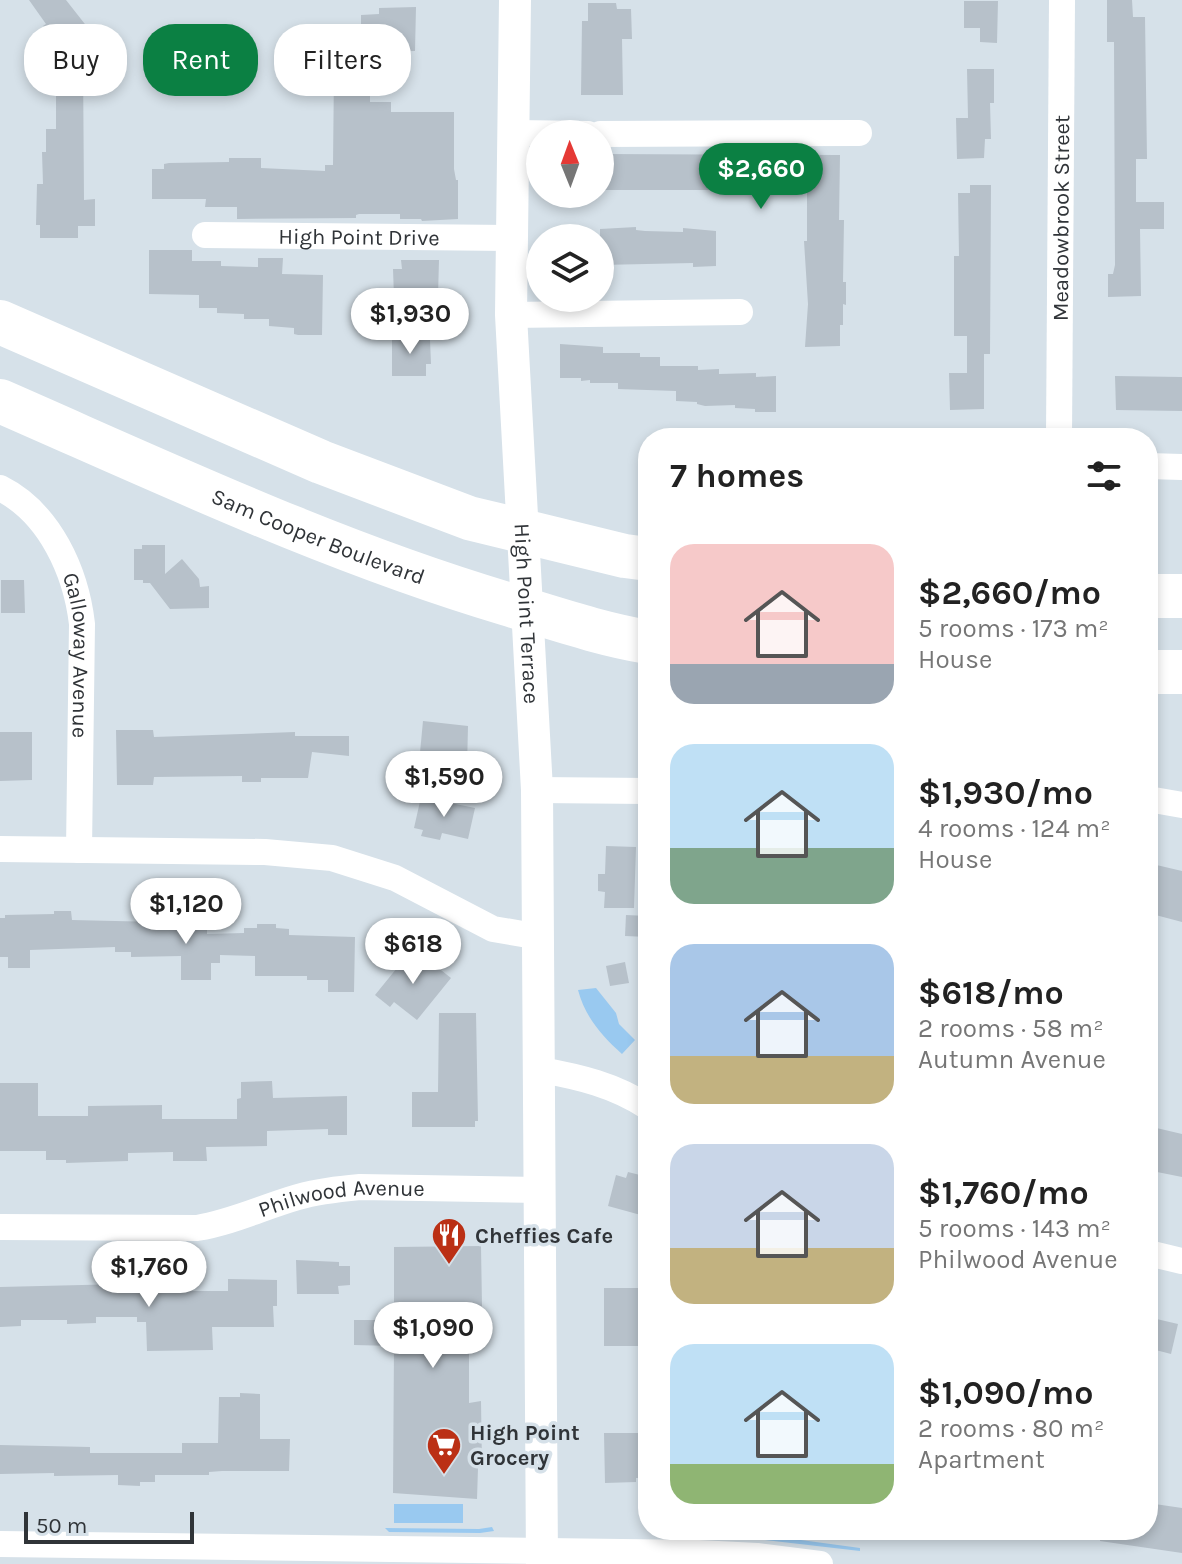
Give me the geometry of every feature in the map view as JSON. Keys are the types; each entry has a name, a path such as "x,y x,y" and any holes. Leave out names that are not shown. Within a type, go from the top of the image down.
{"highway":[{"path":"0,322 321,462 469,518 638,557"},
{"name":"Sam Cooper Boulevard","path":"0,401 280,524 412,573 613,636 638,640"},
{"path":"1158,596 1182,596"},
{"path":"1158,672 1182,672"}],"street":[{"name":"High Point Terrace","path":"515,0 511,315 537,790 542,1557"},
{"name":"Meadowbrook Street","path":"1059,428 1062,0"},
{"path":"515,133 526,133"},
{"path":"614,134 859,133"},
{"name":"High Point Drive","path":"205,235 512,238"},
{"path":"511,315 740,312"},
{"path":"1158,466 1182,467"},
{"name":"Galloway Avenue","path":"0,488 33,513 54,540 79,596 82,624 79,850"},
{"path":"537,790 638,791"},
{"path":"1158,801 1182,805"},
{"path":"0,849 265,852 332,858 395,878 493,929 540,937"},
{"path":"541,1070 619,1089 638,1101"},
{"name":"Philwood Avenue","path":"0,1227 197,1228 224,1223 297,1197 360,1187 541,1190"},
{"path":"1158,1255 1182,1261"},
{"path":"0,1544 542,1557 720,1554 820,1564"}],"shaded area":[{"path":"596,988 616,1013 619,1024 635,1040 622,1054 595,1025 581,1000 578,990"},
{"path":"394,1504 463,1504 463,1523 394,1523"},
{"path":"492,1527 494,1531 480,1533 389,1532 385,1528 479,1529"},
{"path":"765,1540 801,1540 860,1548 860,1551"}],"building":[{"path":"29,0 66,0 85,24 46,24"},
{"path":"1107,0 1132,0 1133,17 1145,17 1147,159 1136,159 1136,202 1164,202 1164,229 1140,229 1141,296 1108,297 1108,274 1113,274 1115,265 1114,42 1107,42"},
{"path":"964,1 998,1 997,43 980,42 980,28 964,28"},
{"path":"588,3 616,3 617,9 631,9 632,39 622,39 623,95 581,95 582,21 588,21"},
{"path":"416,7 415,51 411,51 411,24 361,24 361,15 379,14 379,8"},
{"path":"967,69 994,69 994,103 990,103 991,139 985,139 984,158 957,159 956,118 968,118"},
{"path":"56,96 83,96 84,200 95,199 95,226 78,226 78,238 40,238 40,225 36,225 37,184 43,184 42,152 46,152 46,129 56,129"},
{"path":"334,96 370,96 370,102 391,102 391,112 454,112 458,219 422,221 400,219 400,214 359,214 356,218 237,219 237,207 205,207 206,199 152,199 152,169 164,169 164,164 169,163 261,158 261,168 325,171 325,165 333,165"},
{"path":"614,154 840,155 839,220 844,220 843,282 846,282 846,305 843,304 840,346 805,347 808,304 804,241 807,241 807,190 614,190"},
{"path":"970,185 991,185 990,354 984,354 984,409 950,410 949,373 967,373 967,336 954,336 954,256 959,256 958,193 970,193"},
{"path":"614,228 716,231 716,266 693,267 693,263 614,265"},
{"path":"149,250 192,250 192,261 221,261 221,266 258,267 258,258 283,258 282,274 323,275 322,335 298,335 294,334 294,328 269,326 269,319 244,319 244,314 217,313 217,308 199,308 199,295 149,294"},
{"path":"401,260 439,260 438,296 394,297 393,269 402,269"},
{"path":"392,334 412,334 412,338 417,340 430,340 431,364 426,364 426,376 392,376"},
{"path":"560,344 603,347 603,353 640,353 640,357 660,357 660,366 698,366 698,370 719,369 719,374 776,376 776,412 755,412 755,409 735,408 735,405 705,406 697,402 676,401 676,391 618,389 618,383 590,383 590,380 581,381 581,378 560,378"},
{"path":"1115,376 1182,377 1182,411 1116,410"},
{"path":"142,545 165,545 165,574 182,559 199,579 200,587 209,586 209,608 170,609 150,583 134,580 134,549 142,549"},
{"path":"1,580 24,580 25,613 1,613"},
{"path":"423,721 468,726 467,768 419,763"},
{"path":"116,730 153,730 154,737 295,732 295,736 349,736 349,756 312,752 308,778 261,778 261,782 242,782 242,776 154,777 153,785 117,785"},
{"path":"0,732 32,732 32,780 0,781"},
{"path":"421,797 475,808 468,839 442,833 440,840 421,836 423,830 414,828"},
{"path":"606,846 636,847 634,908 604,908 605,892 598,891 598,874 605,874"},
{"path":"1158,865 1182,871 1182,922 1158,916"},
{"path":"54,911 71,911 72,920 201,923 201,929 207,929 207,934 244,933 244,928 257,928 257,924 276,924 276,928 289,929 289,935 355,937 354,992 328,992 328,980 307,980 307,976 255,976 255,956 220,955 220,963 211,963 211,980 181,980 181,956 131,957 131,952 115,952 115,947 30,950 30,968 8,968 8,957 0,957 0,918 5,918 5,915 54,914"},
{"path":"626,915 638,916 638,937 625,936"},
{"path":"410,952 424,963 427,959 451,978 417,1020 394,1002 390,1007 375,995"},
{"path":"625,962 629,983 610,986 606,966"},
{"path":"439,1013 476,1013 478,1121 475,1121 475,1127 412,1127 412,1092 438,1092"},
{"path":"272,1081 273,1098 347,1096 347,1135 328,1135 328,1129 267,1131 267,1146 206,1147 207,1161 173,1161 173,1152 128,1153 128,1161 66,1163 66,1160 46,1160 46,1151 0,1151 0,1083 38,1083 38,1116 88,1116 88,1106 162,1105 162,1119 237,1119 241,1082"},
{"path":"1158,1128 1182,1134 1182,1177 1158,1172"},
{"path":"628,1172 638,1174 638,1214 608,1206 616,1175 626,1178"},
{"path":"481,1246 482,1306 476,1310 476,1336 469,1337 469,1403 481,1401 482,1468 478,1468 477,1499 393,1493 394,1346 354,1345 354,1320 394,1320 394,1247"},
{"path":"296,1260 339,1262 339,1266 350,1266 350,1285 338,1286 339,1294 297,1294"},
{"path":"228,1279 277,1280 274,1327 212,1327 213,1350 147,1351 146,1322 137,1322 137,1317 96,1317 96,1323 67,1324 67,1320 21,1320 21,1326 0,1327 0,1287 123,1284 123,1288 167,1288 167,1285 188,1284 188,1291 228,1291"},
{"path":"604,1288 638,1288 638,1346 604,1346"},
{"path":"1158,1319 1178,1324 1171,1354 1158,1351"},
{"path":"240,1393 260,1394 260,1439 290,1439 289,1471 155,1475 155,1482 140,1482 140,1486 118,1485 118,1475 0,1474 0,1445 90,1447 90,1453 182,1453 182,1443 218,1443 219,1397 240,1397"},
{"path":"604,1433 638,1433 636,1482 605,1483"},
{"path":"1158,1504 1182,1508 1182,1553 1100,1541 1158,1540"}],"place":[{"name":"Cheffies Cafe","path":"449,1266"},
{"name":"High Point Grocery","path":"444,1476"}]}
